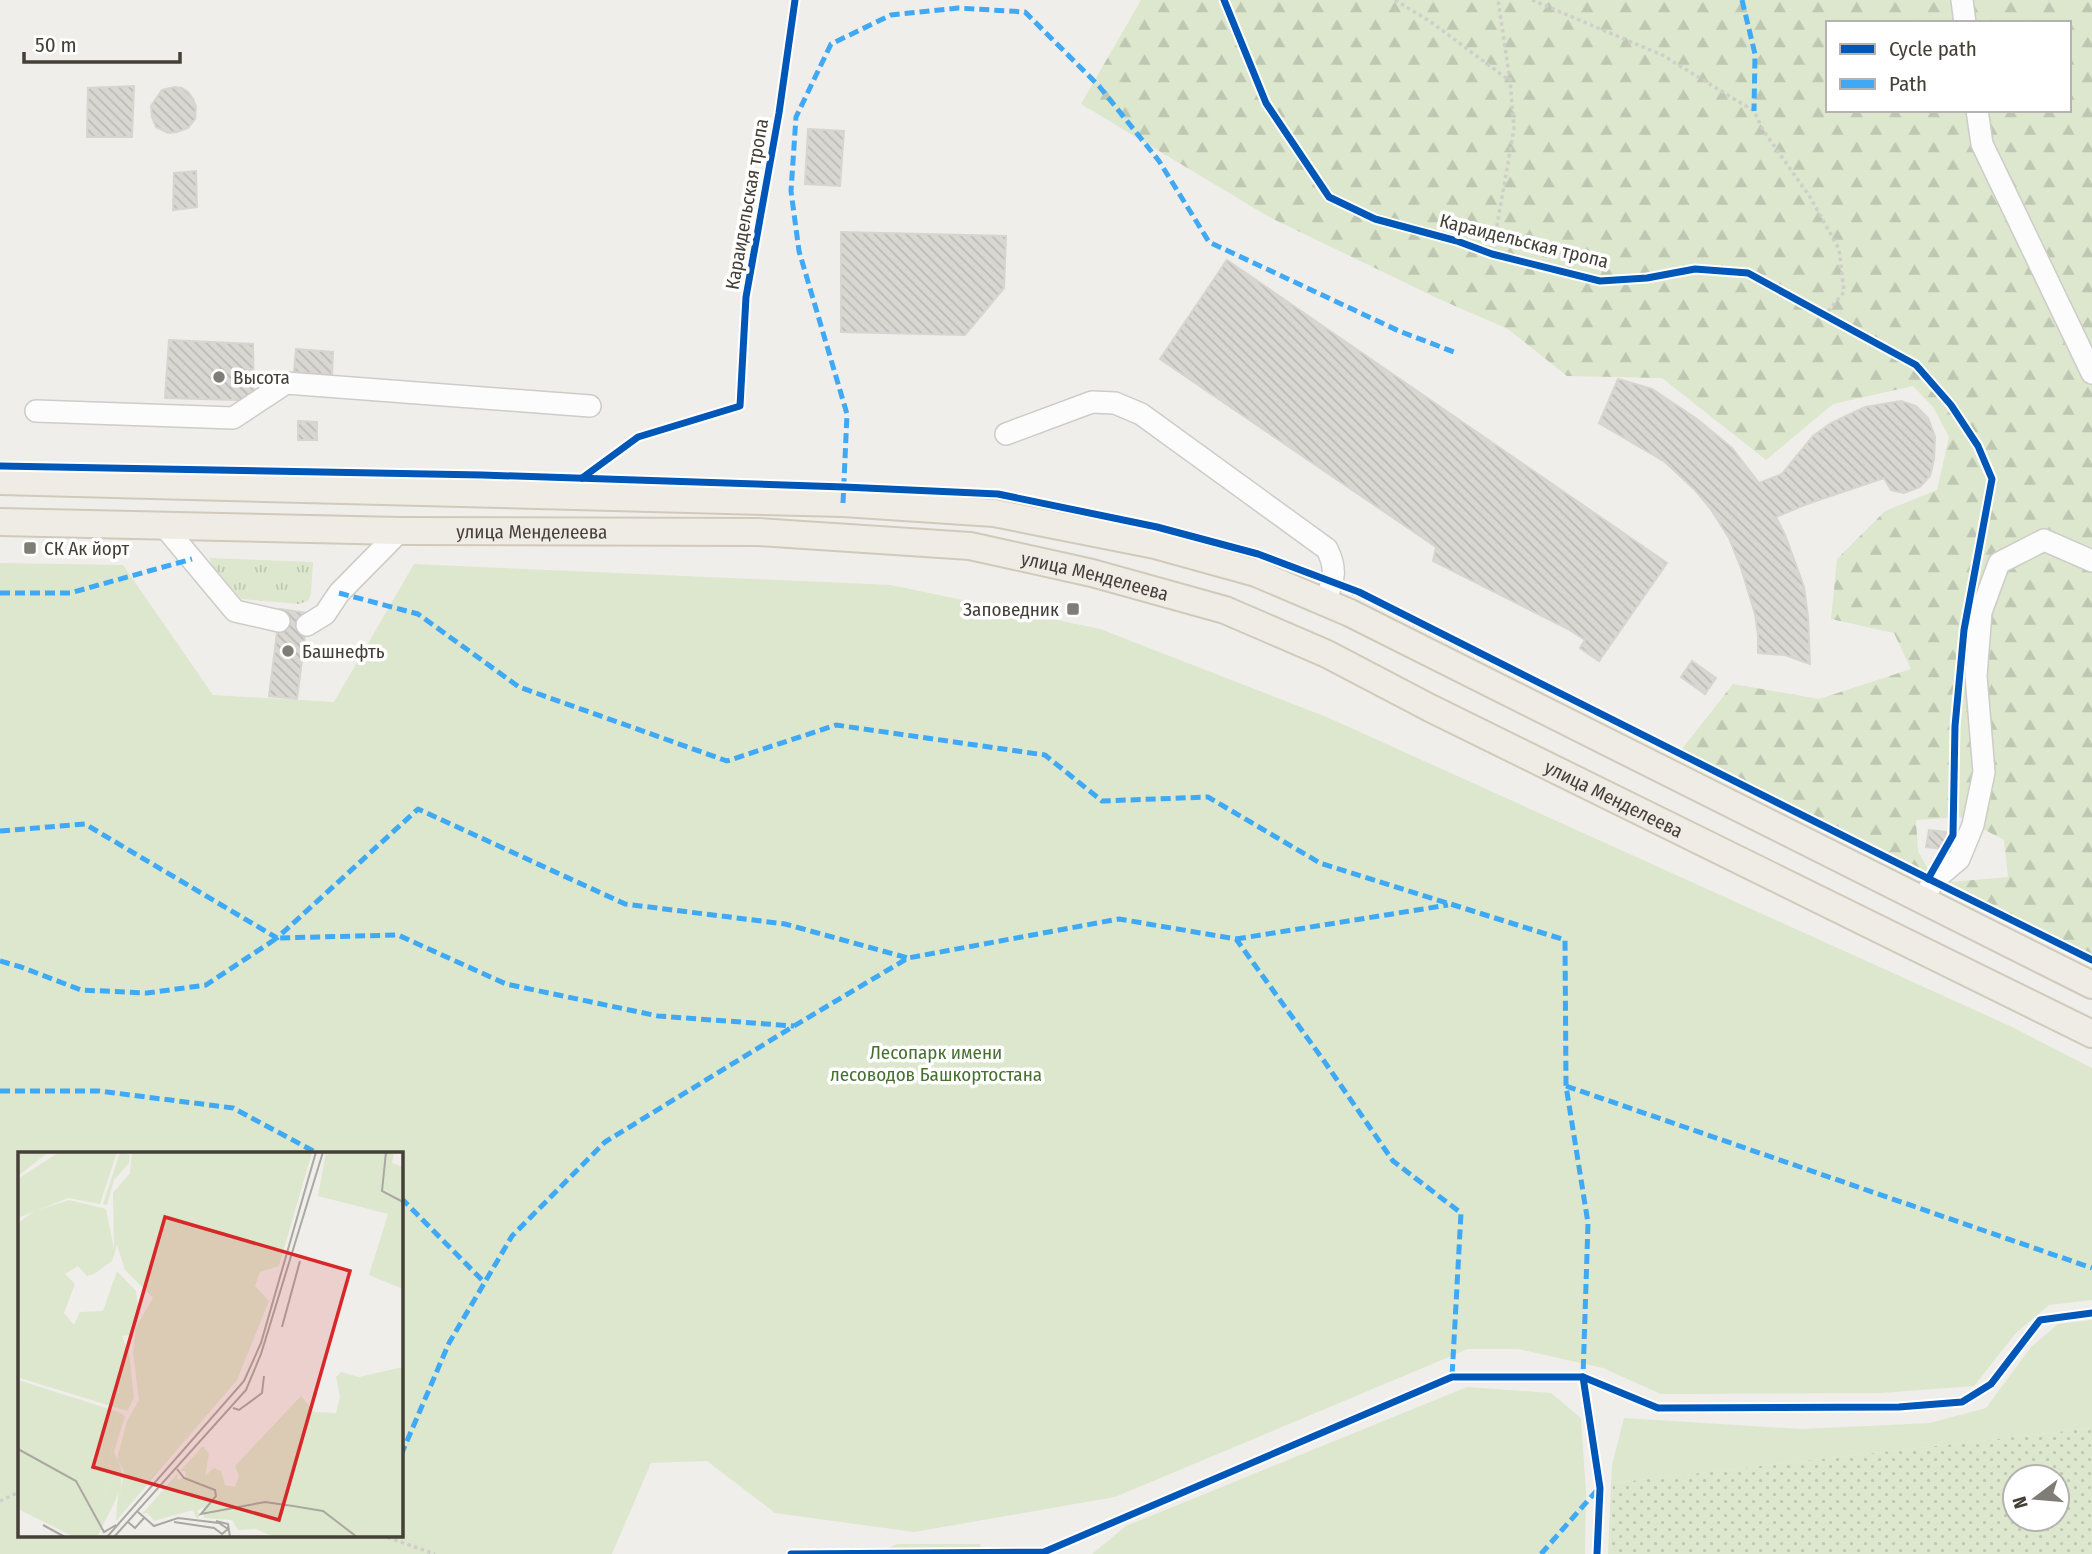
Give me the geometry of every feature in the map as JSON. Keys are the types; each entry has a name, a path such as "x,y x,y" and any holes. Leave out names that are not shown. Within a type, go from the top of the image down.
{"main road":[{"name":"улица Менделеева","path":"0,481 843,503 994,513 1155,545 1256,573 1350,613 2092,985"},
{"name":"улица Менделеева","path":"0,522 400,531 758,532 970,546 1092,573 1225,610 1327,654 1430,708 2092,1034"}],"street":[{"path":"1962,0 1965,21"},
{"path":"1977,112 1982,144 2092,373"},
{"path":"36,411 233,418 286,383 590,406"},
{"path":"1006,434 1091,402 1115,403 1141,414 1327,550 1335,564 1325,602"},
{"path":"164,526 235,611 279,621"},
{"path":"307,625 325,614 339,593 400,531"},
{"path":"1923,901 1933,881 1959,859 1973,825 1984,772 1976,677 1981,612 1999,563 2044,540 2092,561"}],"path":[{"path":"1395,0 1431,22 1510,81"},
{"path":"1492,254 1514,130 1498,0"},
{"path":"1532,0 1662,55 1754,111 1763,130 1810,197 1839,249 1844,292 1825,315"},
{"path":"1813,309 1834,321"},
{"path":"791,1554 1044,1552 1452,1377 1583,1377 1658,1408 1899,1407 1962,1402 1991,1384 2040,1320 2092,1313"},
{"path":"1583,1377 1600,1488 1597,1554"},
{"path":"0,1501 18,1492"},
{"path":"384,1536 435,1554"}],"green space":[{"path":"1141,0 2092,0 2092,957 1949,882 2008,877 2004,840 1960,817 1916,820 1918,851 1930,873 1682,749 1733,684 1819,699 1911,669 1894,633 1831,619 1837,559 1885,511 1937,490 1949,437 1933,407 1913,386 1833,404 1766,460 1662,378 1567,376 1508,329 1439,299 1269,217 1081,104"},
{"path":"210,558 313,562 311,594 308,601 299,604 241,599 211,565"},
{"name":"Лесопарк имени лесоводов Башкортостана","path":"0,563 123,565 213,695 334,702 414,564 891,585 1100,629 1329,718 2010,1026 2092,1068 2092,1300 2049,1305 2016,1333 1974,1386 1881,1393 1661,1394 1603,1368 1518,1349 1468,1349 1115,1497 914,1532 775,1513 707,1461 651,1463 612,1554 0,1554"},
{"path":"2092,1320 2092,1428 1613,1483 1608,1554 1612,1465 1624,1418 1802,1429 1930,1423 1986,1408 2031,1347 2058,1324"},
{"path":"1467,1387 1551,1393 1581,1418 1586,1493 1585,1554 1092,1554 1126,1526"},
{"path":"2092,1428 2092,1554 1610,1554 1613,1483"},
{"path":"897,1544 980,1544 983,1554 875,1554"}],"building":[{"path":"134,86 132,137 87,137 88,88"},
{"path":"175,87 188,92 193,99 196,107 195,119 188,128 168,133 156,127 151,106 162,90"},
{"path":"808,129 844,131 840,186 805,184"},
{"path":"196,171 197,207 173,210 174,173"},
{"path":"841,232 1006,236 1004,288 965,335 841,332"},
{"path":"1227,260 1667,563 1599,661 1580,648 1585,640 1568,629 1433,561 1436,547 1160,359"},
{"path":"169,340 253,344 254,403 165,398"},
{"path":"296,349 333,352 332,375 294,372"},
{"path":"1618,379 1652,389 1697,419 1732,448 1759,483 1782,474 1813,436 1831,423 1865,407 1901,401 1916,406 1928,418 1935,437 1934,459 1930,476 1920,487 1904,493 1891,490 1884,478 1776,517 1804,587 1810,664 1785,655 1758,653 1755,614 1741,568 1729,538 1710,508 1665,462 1599,423"},
{"path":"298,421 317,422 317,440 298,440"},
{"path":"280,609 308,613 297,699 269,696"},
{"path":"1692,661 1716,678 1705,694 1681,677"},
{"path":"1929,830 1946,832 1944,849 1926,847"}],"marked path":[{"path":"1742,0 1755,54 1754,111"},
{"path":"843,503 847,414 799,251 791,191 796,117 831,44 891,15 958,8 1025,12 1099,86 1159,161 1209,242 1399,331 1454,352"},
{"path":"0,593 70,593 192,559"},
{"path":"339,593 418,614 519,687 727,761 836,725 1045,755 1102,801 1208,797 1320,863 1565,940 1566,1086 1588,1223 1583,1377"},
{"path":"0,831 85,824 277,938 418,809 625,904 785,924 908,958"},
{"path":"1236,939 1448,905"},
{"path":"402,1453 449,1343 512,1236 605,1142 908,958 1119,919 1236,939 1393,1161 1461,1213 1452,1377"},
{"path":"0,961 81,990 147,993 206,985 277,938 398,935 506,984 658,1016 794,1026"},
{"path":"1566,1086 2092,1268"},
{"path":"0,1091 99,1091 233,1108 315,1152"},
{"path":"402,1199 485,1283"},
{"path":"1541,1554 1599,1488"}],"cycle path":[{"name":"Караидельская тропа","path":"582,478 638,437 740,406 746,297 779,113 795,0"},
{"name":"Караидельская тропа","path":"1224,0 1266,103 1329,197 1375,219 1457,241 1492,254 1600,281 1647,278 1695,269 1748,273 1916,365 1951,405 1978,446 1992,479 1964,630 1955,726 1953,835 1928,879"},
{"path":"0,466 482,475 998,494 1157,527 1258,554 1359,592 2092,960"},
{"path":"1583,1377 1658,1408 1899,1407 1962,1402 1991,1384 2040,1320 2092,1313"},
{"path":"791,1554 1044,1552 1452,1377 1583,1377 1600,1488 1597,1554"}],"place":[{"name":"Высота","path":"219,377"},
{"name":"СК Ак йорт","path":"30,548"},
{"name":"Заповедник","path":"1073,609"},
{"name":"Башнефть","path":"288,651"}]}
